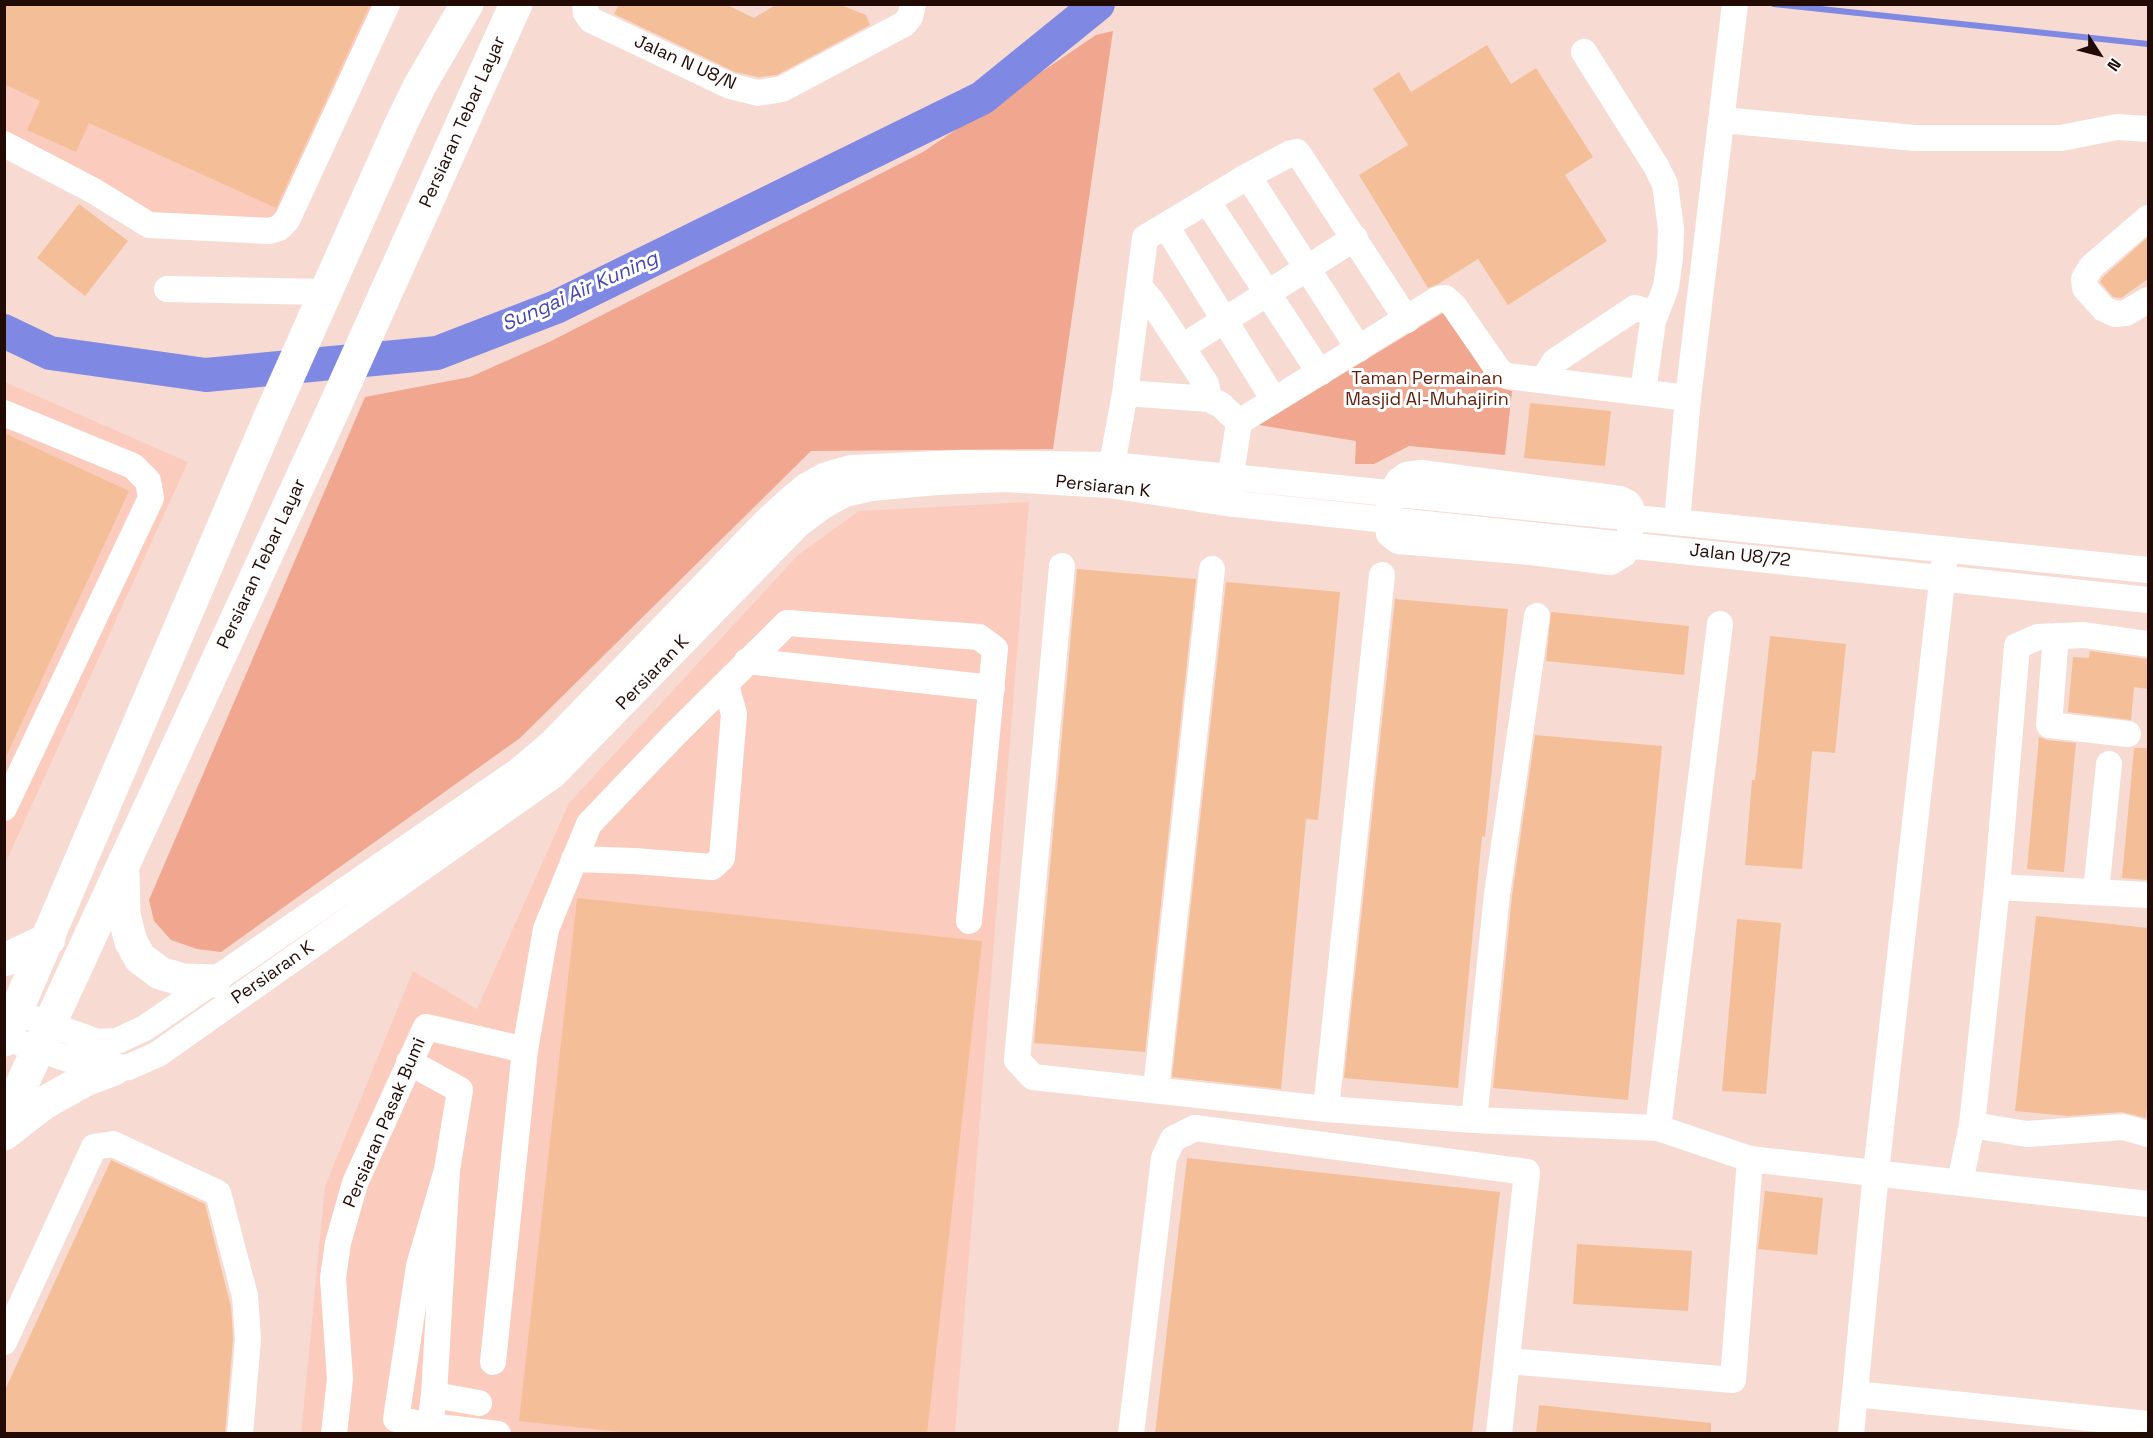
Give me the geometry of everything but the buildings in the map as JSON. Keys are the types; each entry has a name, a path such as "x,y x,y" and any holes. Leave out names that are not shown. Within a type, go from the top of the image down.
{"main road":[{"path":"7,1027 49,939 270,417 400,126 419,87 467,4"},
{"name":"Persiaran Tebar Layar","path":"4,1123 329,419 516,4"},
{"path":"123,867 124,915 130,942 141,958 160,973 183,980 214,981"},
{"path":"4,960 49,939"},
{"path":"4,1134 44,1103 85,1080 114,1069"}],"street":[{"path":"4,144 94,191 149,225 269,231 279,228 287,220 387,4"},
{"name":"Jalan N U8/N","path":"585,4 586,13 591,20 730,86 758,93 782,89 904,24 910,17 913,4"},
{"path":"1677,521 1688,398 1735,4"},
{"path":"1584,52 1665,184 1671,229 1670,258 1666,287 1653,321 1643,392"},
{"path":"1722,120 1915,138 2061,138 2117,127 2148,129"},
{"path":"1110,475 1125,393 1146,238 1248,176 1291,153 1297,152 1407,320"},
{"path":"1248,176 1359,349"},
{"path":"1207,201 1320,373"},
{"path":"2148,218 2091,267 2084,279 2085,288 2104,309 2115,314 2126,313 2148,300"},
{"path":"1166,226 1274,400"},
{"path":"1182,347 1355,238"},
{"path":"1139,287 1150,299 1206,384 1209,399"},
{"path":"167,289 324,299"},
{"path":"1226,503 1239,422 1438,299 1444,298 1454,306 1498,371 1507,376 1688,398"},
{"path":"1543,380 1555,361 1635,308 1650,312 1653,321"},
{"path":"1125,393 1209,399 1221,405 1239,422"},
{"path":"4,414 133,466 148,480 151,498 4,808"},
{"name":"Persiaran K","path":"43,1038 97,1042 117,1041 145,1028 518,771 551,743 767,520 806,486 826,476 851,468 961,463 1110,475 1226,503 1332,515"},
{"name":"Persiaran K","path":"43,1038 86,1065 114,1069 129,1067 158,1054 554,775 799,524 823,506 844,495 871,488 937,482 1110,475 1230,477 1391,493"},
{"path":"1387,521 1391,493"},
{"name":"Jalan U8/72","path":"1391,493 2148,570"},
{"name":"Jalan U8/72","path":"1332,515 2148,600"},
{"path":"1628,545 1632,517"},
{"path":"1851,1434 1876,1172 1946,550"},
{"path":"1062,566 1017,1060 1033,1077 1326,1109 1474,1120 1658,1128 1750,1159 2148,1204"},
{"path":"1156,1090 1212,569"},
{"path":"1326,1109 1382,575"},
{"path":"1474,1120 1497,894 1537,616"},
{"path":"493,1362 525,1050 546,929 589,824 787,622 979,637 995,649 969,921"},
{"path":"1658,1128 1720,624"},
{"path":"1960,1182 1972,1125 1997,887 2018,646 2038,637 2084,635 2148,644"},
{"path":"2049,725 2056,636"},
{"path":"747,661 992,688"},
{"path":"574,859 711,867 722,858 734,714 726,685"},
{"path":"2012,723 2128,734"},
{"path":"2096,892 2109,764"},
{"path":"1997,887 2148,895"},
{"path":"7,1027 43,1038"},
{"name":"Persiaran Pasak Bumi","path":"334,1434 340,1379 333,1278 338,1243 355,1184 426,1027 525,1050"},
{"path":"409,1062 460,1090 447,1170 434,1395 430,1426"},
{"path":"1972,1125 2027,1134 2123,1126 2148,1129"},
{"path":"1131,1434 1164,1158 1173,1138 1195,1128 1527,1172 1508,1361 1498,1434"},
{"path":"4,1342 94,1147 113,1144 218,1193 245,1296 248,1339 240,1434"},
{"path":"1508,1361 1733,1380 1750,1159"},
{"path":"447,1170 419,1266 396,1419 430,1426 498,1434"},
{"path":"1855,1394 2047,1424 2148,1424"},
{"path":"434,1395 479,1402"}],"shaded area":[{"path":"5,5 397,5 298,219 149,213 5,131"},
{"path":"5,382 188,462 5,864"},
{"path":"1029,502 955,1433 301,1434 325,1186 413,971 477,1009 569,803 798,555 859,511"}],"green space":[{"path":"1113,31 1053,449 811,451 520,738 221,952 197,949 171,940 154,921 149,900 365,397 470,377 549,342 923,152 1096,35"},
{"name":"Taman Permainan Masjid Al-Muhajirin","path":"1446,311 1492,386 1512,391 1505,455 1409,446 1374,464 1355,464 1356,441 1259,425"}],"waterway":[{"name":"Sungai Air Kuning","path":"4,331 50,353 206,375 437,353 556,307 982,98 1098,4"},
{"name":"Sungai Air Kuning","path":"1774,4 2148,44"}]}
